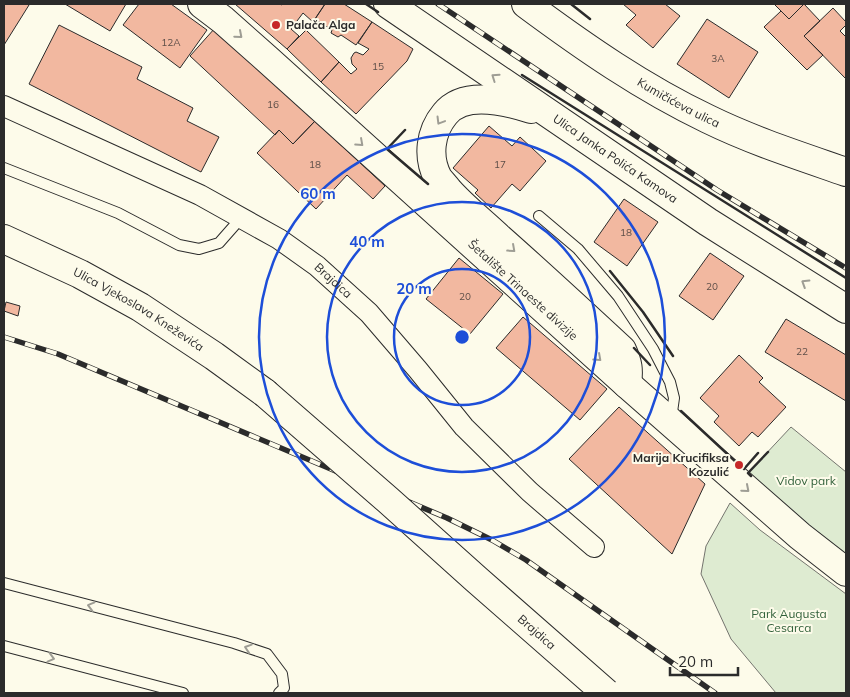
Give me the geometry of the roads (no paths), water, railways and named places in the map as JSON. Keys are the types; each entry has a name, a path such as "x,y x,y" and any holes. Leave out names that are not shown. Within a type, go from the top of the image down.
{"main road":[{"name":"Šetalište Trinaeste divizije","path":"202,4 267,59 670,422 800,536 846,572"},
{"name":"Ulica Janka Polića Kamova","path":"388,4 708,222 846,309"},
{"name":"Kumičićeva ulica","path":"526,4 624,73 708,119 767,145 846,172"},
{"path":"549,114 497,100 462,102 452,106 441,118 432,139 432,159 438,178 455,198 532,266 622,350 628,371 627,384"},
{"name":"Ulica Vjekoslava Kneževića","path":"4,239 80,274 140,307 214,356 265,394"},
{"name":"Brajdica","path":"265,394 606,693"}],"street":[{"name":"Brajdica","path":"4,106 200,195 279,239 317,266 370,313 464,427 530,492 594,547"}],"lane":[{"path":"4,168 118,213 179,245 199,249 219,243 241,218"},
{"path":"539,216 578,250 618,296 653,349 670,382 674,398 670,422"},
{"path":"4,584 234,643 267,654 282,674 284,688 279,693"},
{"path":"4,646 183,693"}],"railway":[{"path":"438,4 717,190 846,268"},
{"path":"4,337 58,354 447,518 492,540 526,560 715,693"}],"place":[{"name":"Palača Alga","path":"276,25"},
{"name":"Marija Krucifiksa Kozulić","path":"739,465"}],"park label":[{"name":"Vidov park","path":"806,481"},
{"name":"Park Augusta Cesarca","path":"789,621"}]}
